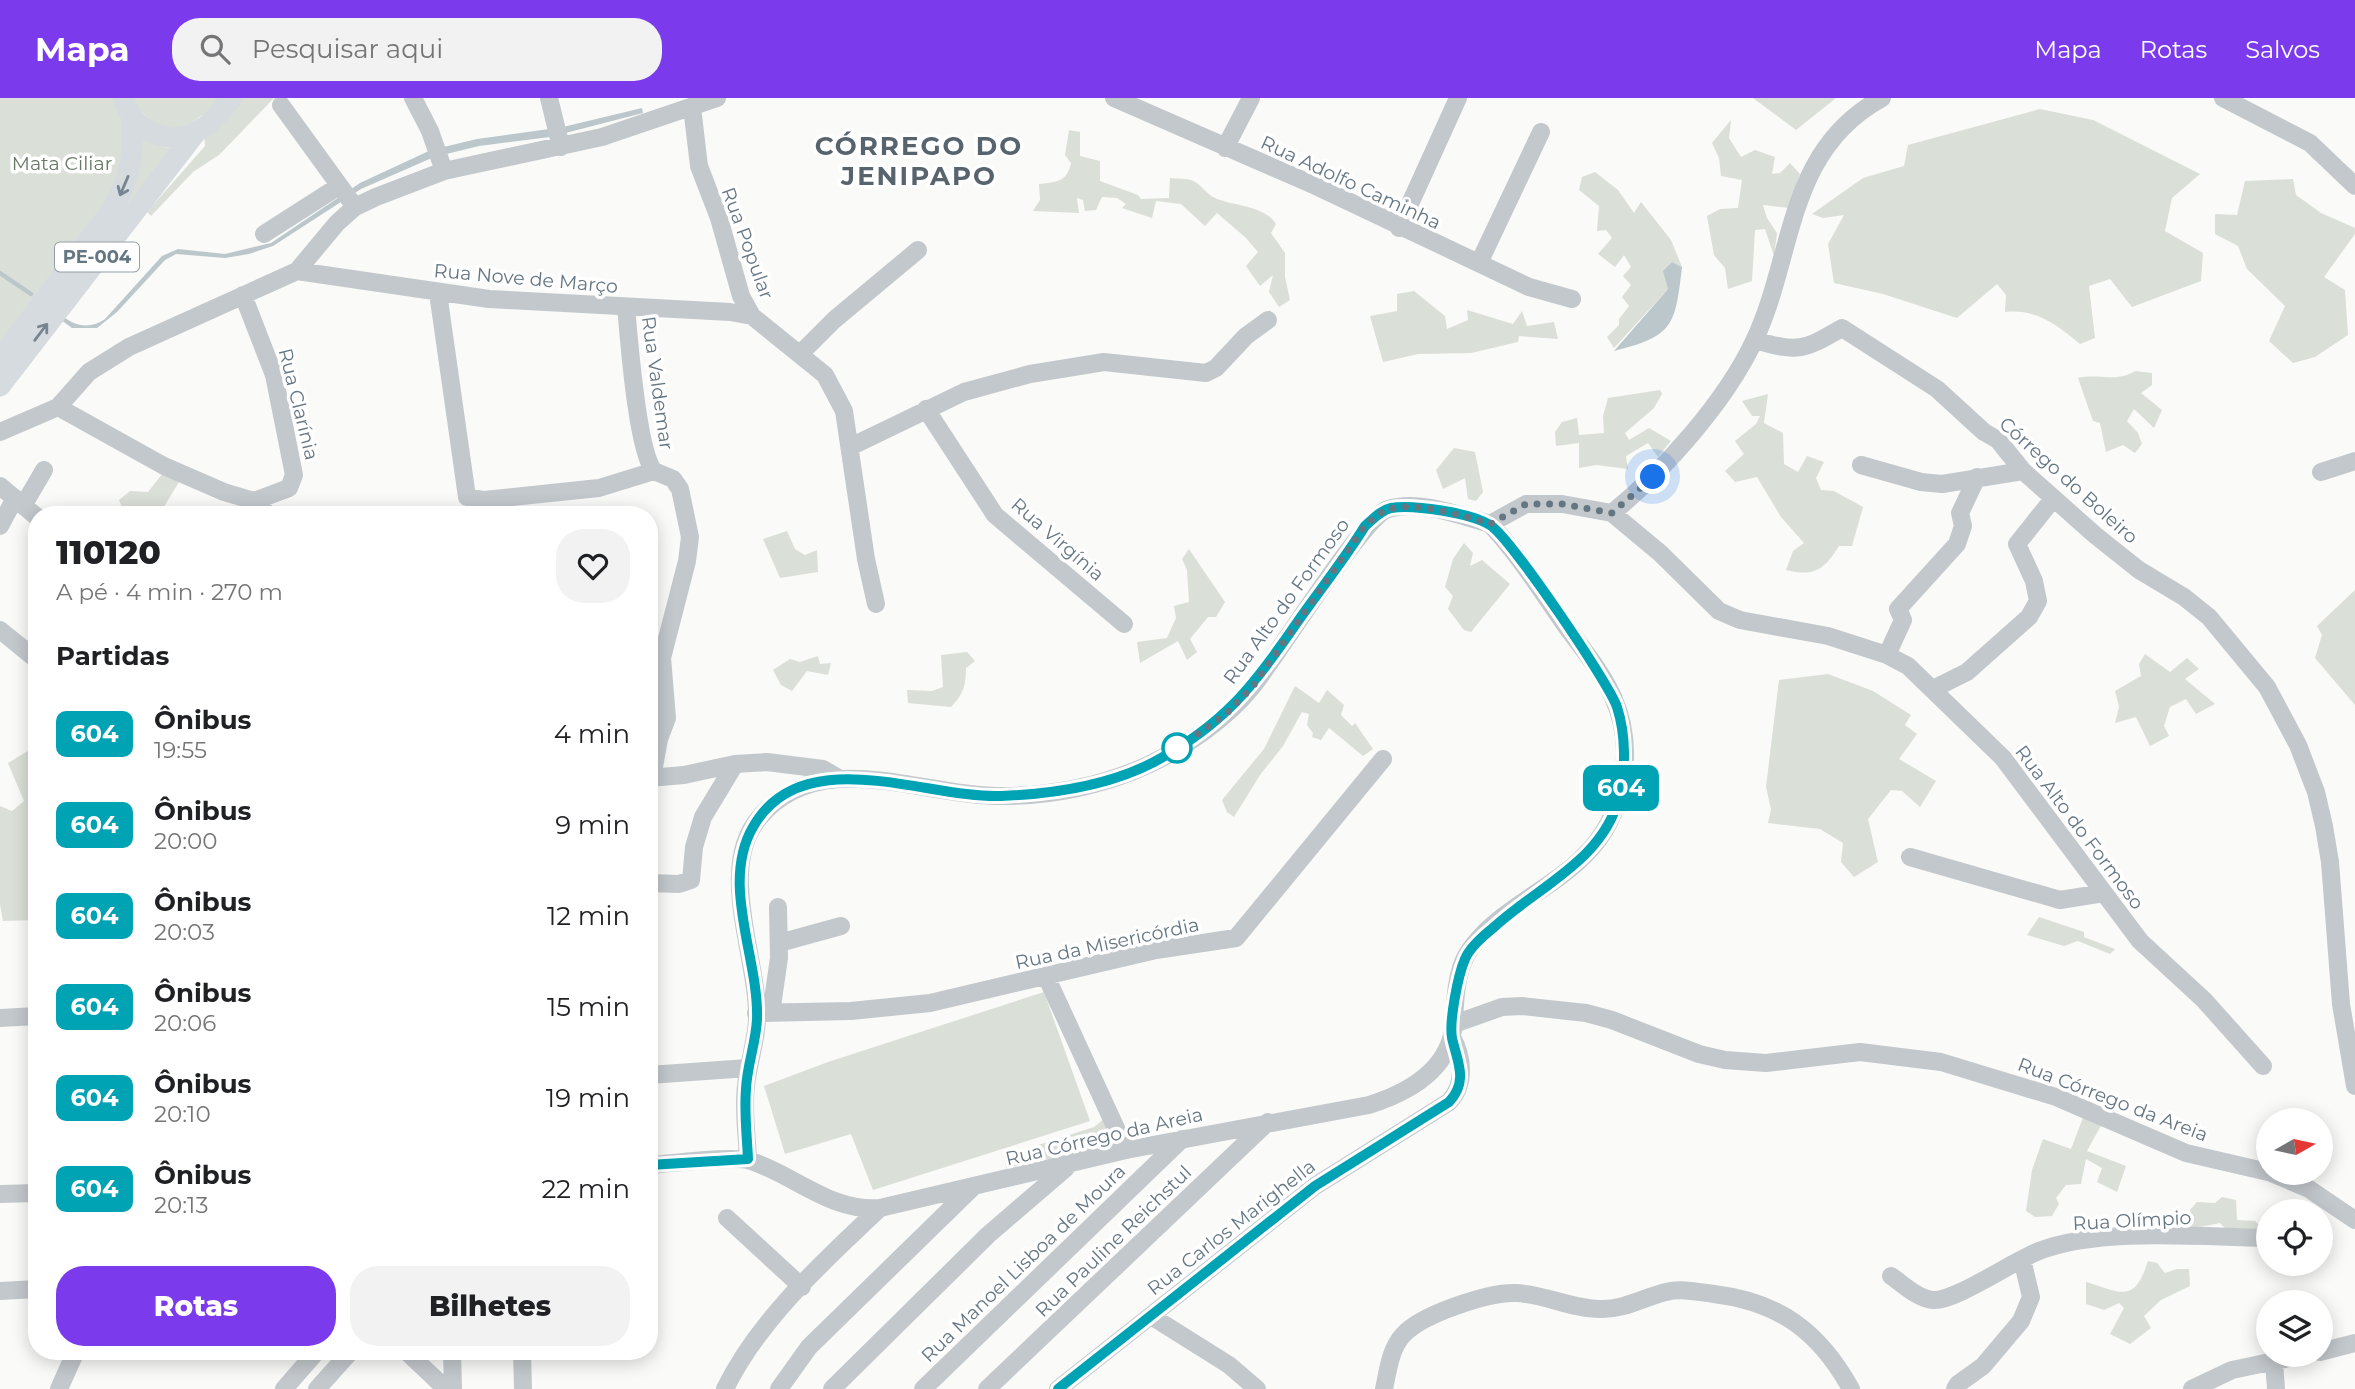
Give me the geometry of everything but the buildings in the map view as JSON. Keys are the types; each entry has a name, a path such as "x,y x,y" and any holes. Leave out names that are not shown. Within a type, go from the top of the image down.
{"main road":[{"name":"PE-004","path":"0,359 113,208 126,186 132,164 132,119 123,98"},
{"name":"PE-004","path":"0,386 197,131 232,98"},
{"path":"132,119 144,131 157,136 185,135 197,131"}],"street":[{"path":"412,98 430,131 444,171"},
{"path":"549,98 561,147"},
{"path":"0,432 58,407 89,372 128,347 297,271 337,223 355,207 444,171 602,137 717,98"},
{"name":"Rua Adolfo Caminha","path":"1114,98 1145,104 1225,148 1316,186 1399,228 1529,287 1572,299"},
{"path":"1225,148 1251,98"},
{"path":"1399,228 1458,98"},
{"path":"1612,513 1670,458 1738,373 1755,340 1794,211 1815,160 1856,116 1882,98"},
{"path":"2230,99 2310,143 2355,186"},
{"path":"281,104 355,207"},
{"name":"Rua Popular","path":"692,107 699,166 719,218 732,272 752,316 825,375 844,411 866,558 876,604"},
{"path":"1479,263 1541,132"},
{"path":"264,234 339,186"},
{"path":"801,354 834,320 918,250"},
{"name":"Rua Nove de Março","path":"297,271 438,293 730,312 752,316"},
{"path":"438,293 467,497 511,506 599,488 654,471"},
{"name":"Rua Clarínia","path":"243,295 274,375 294,475 289,488 254,501"},
{"name":"Rua Valdemar","path":"626,307 646,453 654,471 673,479 680,489 690,537 688,561 662,658 667,718 658,744"},
{"path":"850,447 964,392 1017,378 1104,362 1206,373 1268,320"},
{"name":"Córrego do Boleiro","path":"1755,340 1788,350 1816,342 1842,328 1937,389 1998,440 2024,471 2053,499 2139,570 2184,597 2209,617 2267,687 2286,721 2316,792 2324,826 2330,862 2336,960 2355,1086"},
{"path":"58,407 164,466 224,492 254,501 259,506"},
{"name":"Rua Virgínia","path":"926,409 995,515 1124,624"},
{"path":"2321,472 2355,461"},
{"path":"1861,465 1920,482 1942,484 2024,471"},
{"path":"0,526 25,507 44,470"},
{"path":"1887,655 1903,620 1898,609 1956,544 1963,526 1960,513 1977,477"},
{"path":"0,486 25,507"},
{"path":"1935,688 1967,672 2029,617 2038,601 2035,581 2017,544 2053,499"},
{"name":"Rua Alto do Formoso","path":"840,779 1001,796 1090,785 1132,772 1181,746 1239,701 1278,652 1365,526 1379,514 1390,509 1426,509 1490,524 1526,504 1562,504 1612,513 1660,553 1719,611 1741,620 1829,636 1887,655 1908,666 1935,688 2021,779 2140,941 2204,1000 2263,1066"},
{"path":"1453,1030 1454,1005 1465,958 1499,922 1574,865 1596,843 1615,812 1623,766 1622,725 1611,693 1524,567 1490,524"},
{"path":"0,630 28,653"},
{"name":"Rua da Misericórdia","path":"764,1013 851,1011 930,1003 1156,950 1236,937 1383,759"},
{"path":"658,777 684,775 735,764 767,762 813,767 840,779"},
{"path":"658,883 679,884 691,880 694,847 703,817 735,764"},
{"path":"764,1013 740,877 740,862 747,838 760,817 785,795 813,783 840,779"},
{"path":"1910,857 2060,900 2104,893"},
{"path":"658,1164 748,1159 748,1069 764,1013 779,943 778,906"},
{"path":"779,943 841,926"},
{"path":"1046,976 1126,1150"},
{"name":"Rua Córrego da Areia","path":"748,1159 841,1205 858,1209 880,1208 1126,1150 1349,1109 1405,1093 1427,1077 1453,1030 1502,1007 1522,1006 1586,1013 1612,1020 1699,1054 1724,1060 1766,1063 1860,1052 1941,1062 2056,1097 2186,1153 2256,1169"},
{"path":"0,1018 28,1016"},
{"name":"Rua Carlos Marighella","path":"1058,1389 1321,1182 1449,1102 1458,1090 1461,1075 1453,1030"},
{"path":"658,1075 748,1069"},
{"name":"Rua Pauline Reichstul","path":"987,1389 1268,1122"},
{"name":"Rua Manoel Lisboa de Moura","path":"923,1389 1182,1139"},
{"path":"832,1389 988,1235 1069,1165"},
{"name":"Rua Córrego da Areia","path":"2298,1185 2320,1195 2355,1220"},
{"path":"779,1389 809,1347 973,1187"},
{"path":"0,1194 28,1193"},
{"path":"725,1389 747,1349 802,1287 880,1208"},
{"path":"727,1218 802,1287"},
{"name":"Rua Olímpio","path":"1891,1276 1917,1294 1933,1301 1954,1294 2041,1250 2084,1241 2148,1236 2256,1238"},
{"path":"1955,1389 1983,1366 2021,1321 2031,1297 2022,1259"},
{"path":"0,1291 28,1289"},
{"path":"1384,1389 1390,1361 1403,1335 1413,1326 1478,1298 1518,1293 1600,1309 1625,1306 1667,1291 1687,1290 1728,1296 1770,1307 1808,1331 1826,1351 1851,1389"},
{"path":"1151,1316 1229,1365 1257,1389"},
{"path":"2333,1349 2355,1343"},
{"path":"59,1389 72,1360"},
{"path":"284,1389 309,1360"},
{"path":"317,1389 343,1360"},
{"path":"415,1360 444,1388"},
{"path":"444,1388 450,1360"},
{"path":"522,1360 523,1389"},
{"path":"2192,1389 2232,1370 2256,1365"},
{"path":"2274,1367 2276,1389"}],"green space":[{"name":"Mata Ciliar","path":"0,98 118,98 128,120 119,191 0,349"},
{"path":"129,98 221,98 194,121 178,128 160,131"},
{"path":"238,98 274,98 219,155 193,172 151,216 147,212 205,146 204,135"},
{"path":"1753,98 1836,98 1796,130"},
{"path":"2040,109 2093,120 2200,174 2172,198 2165,231 2203,253 2201,281 2132,307 2110,279 2089,286 2095,338 2080,344 2046,319 2027,313 2005,312 2006,295 1997,284 1957,318 1883,294 1834,283 1828,244 1844,215 1823,218 1812,214 1863,178 1904,166 1908,145"},
{"path":"1731,120 1729,138 1741,157 1755,150 1775,157 1772,174 1780,173 1790,163 1800,174 1789,208 1763,205 1767,218 1777,233 1774,256 1765,229 1755,230 1752,281 1728,289 1725,268 1714,255 1707,216 1720,209 1738,208 1742,180 1721,176 1719,158 1712,143"},
{"path":"1069,130 1080,132 1080,156 1100,161 1100,181 1138,195 1141,199 1169,198 1170,178 1186,179 1197,183 1213,197 1256,209 1271,218 1276,224 1271,233 1285,253 1285,277 1290,300 1279,307 1269,292 1273,275 1260,286 1246,266 1258,252 1217,213 1205,226 1181,204 1156,201 1152,218 1122,208 1126,204 1117,198 1102,197 1096,210 1085,211 1083,200 1077,198 1079,213 1033,211 1040,200 1039,184 1060,180 1067,174 1071,163 1065,155"},
{"path":"139,135 162,147 174,148 123,209"},
{"path":"1595,172 1618,190 1634,213 1641,202 1671,240 1682,267 1672,262 1664,271 1668,289 1614,348 1607,337 1619,325 1619,319 1629,306 1622,297 1631,285 1623,276 1631,267 1624,255 1615,267 1598,254 1612,238 1606,230 1597,231 1599,206 1579,190 1582,177"},
{"path":"2293,179 2296,195 2321,213 2355,228 2355,234 2324,277 2345,290 2348,335 2315,357 2293,363 2269,341 2285,306 2247,269 2238,246 2215,234 2215,214 2237,215 2245,181"},
{"path":"1414,291 1445,316 1447,329 1468,320 1467,310 1513,324 1522,311 1527,326 1554,322 1558,339 1519,336 1518,342 1471,353 1418,354 1383,362 1370,316 1397,311 1397,294"},
{"path":"2135,371 2152,373 2152,385 2141,393 2162,410 2154,428 2134,409 2127,421 2138,433 2142,444 2135,453 2123,445 2106,452 2100,423 2093,421 2078,378 2114,377"},
{"path":"1660,390 1662,394 1654,408 1625,433 1629,440 1649,428 1671,441 1658,457 1648,443 1626,456 1628,469 1596,465 1579,468 1579,443 1556,446 1555,432 1562,422 1577,418 1579,435 1604,433 1603,416 1608,398"},
{"path":"1768,394 1764,423 1783,433 1784,464 1798,472 1807,456 1824,462 1816,478 1821,490 1834,491 1863,507 1852,546 1839,546 1823,566 1811,572 1786,570 1793,551 1804,543 1781,517 1757,477 1735,482 1725,471 1744,454 1735,441 1756,424 1760,416 1752,416 1742,401"},
{"path":"1454,448 1475,452 1483,492 1476,501 1468,499 1465,478 1443,489 1436,470"},
{"path":"163,473 179,482 164,506 122,506 119,500 130,491 148,492"},
{"path":"787,531 795,549 805,555 817,550 818,572 780,578 763,539"},
{"path":"1464,543 1473,553 1470,566 1482,560 1510,584 1471,632 1464,630 1448,609 1453,596 1445,587 1453,559"},
{"path":"1189,549 1225,602 1216,617 1208,617 1190,639 1197,652 1187,660 1178,641 1140,663 1137,642 1167,638 1176,618 1174,606 1189,602 1187,570 1182,559"},
{"path":"2355,590 2355,705 2315,658 2322,635 2317,626"},
{"path":"967,652 975,661 966,668 963,689 951,707 908,703 907,690 932,691 943,687 941,655"},
{"path":"2145,654 2170,672 2187,658 2199,669 2185,679 2215,704 2196,714 2186,699 2170,707 2164,726 2169,736 2150,746 2136,717 2115,723 2119,707 2115,691 2141,676 2139,664"},
{"path":"818,656 820,664 831,663 828,675 807,671 792,691 781,685 773,670 790,659 800,662"},
{"path":"1828,674 1873,691 1911,715 1905,725 1917,734 1899,759 1936,781 1920,807 1902,791 1891,790 1868,819 1878,862 1854,877 1841,862 1843,843 1820,829 1768,823 1771,809 1766,787 1779,680"},
{"path":"1295,686 1319,703 1327,690 1344,705 1341,715 1352,726 1355,723 1373,749 1363,756 1329,728 1321,740 1312,737 1313,733 1307,725 1309,714 1302,712 1283,746 1260,775 1234,817 1227,812 1222,800 1264,749"},
{"path":"28,751 28,920 3,921 0,904 0,806 12,811 24,801 8,763"},
{"path":"2039,917 2084,932 2084,937 2115,949 2110,954 2078,941 2064,946 2027,935"},
{"path":"1044,992 1090,1121 873,1190 851,1134 785,1154 764,1086 828,1062"},
{"path":"2084,1115 2103,1122 2087,1151 2126,1166 2117,1192 2097,1182 2102,1168 2086,1159 2081,1184 2066,1185 2056,1198 2059,1204 2052,1216 2035,1217 2026,1211 2032,1170 2043,1139 2071,1149"},
{"path":"1104,1119 1114,1145 1006,1168 1004,1156 1094,1127"},
{"path":"2222,1197 2236,1200 2237,1220 2255,1221 2256,1231 2232,1235 2220,1223 2190,1229 2190,1210 2197,1202 2215,1203"},
{"path":"2148,1261 2157,1263 2165,1273 2189,1269 2190,1286 2161,1300 2144,1316 2151,1328 2130,1344 2110,1334 2124,1308 2119,1303 2104,1310 2086,1304 2086,1282 2117,1291 2131,1290 2143,1275"}],"shaded area":[{"path":"642,108 643,113 550,137 479,146 434,157 361,189 273,246 225,258 176,254 165,260 117,312 97,328 72,328 57,317 60,314 82,325 93,325 105,319 162,256 178,249 225,254 271,243 360,183 431,150 477,139 563,127"},
{"path":"1672,262 1682,267 1677,303 1668,326 1649,340 1614,351 1668,289 1663,271"}],"waterway":[{"name":"CÓRREGO DO JENIPAPO","path":"0,273 31,294"}],"bus line":[{"name":"604","path":"658,1164 748,1159 746,1089 757,1018 740,889 740,862 753,826 771,804 798,789 827,779 889,782 973,795 1001,796 1090,785 1132,772 1181,746 1226,714 1239,701 1278,652 1365,526 1379,514 1390,509 1426,509 1490,524 1524,567 1611,693 1622,725 1624,742 1622,785 1615,812 1586,854 1499,922 1478,941 1465,958 1454,1005 1452,1037 1460,1059 1461,1075 1454,1097 1426,1119 1315,1186 1058,1389"}],"district":[{"name":"CÓRREGO DO JENIPAPO","path":"919,161"}],"route":[{"path":"1177,748 1226,714 1253,686 1365,526 1379,514 1390,509 1426,509 1490,524 1526,504 1562,504 1612,513 1653,477"}]}
